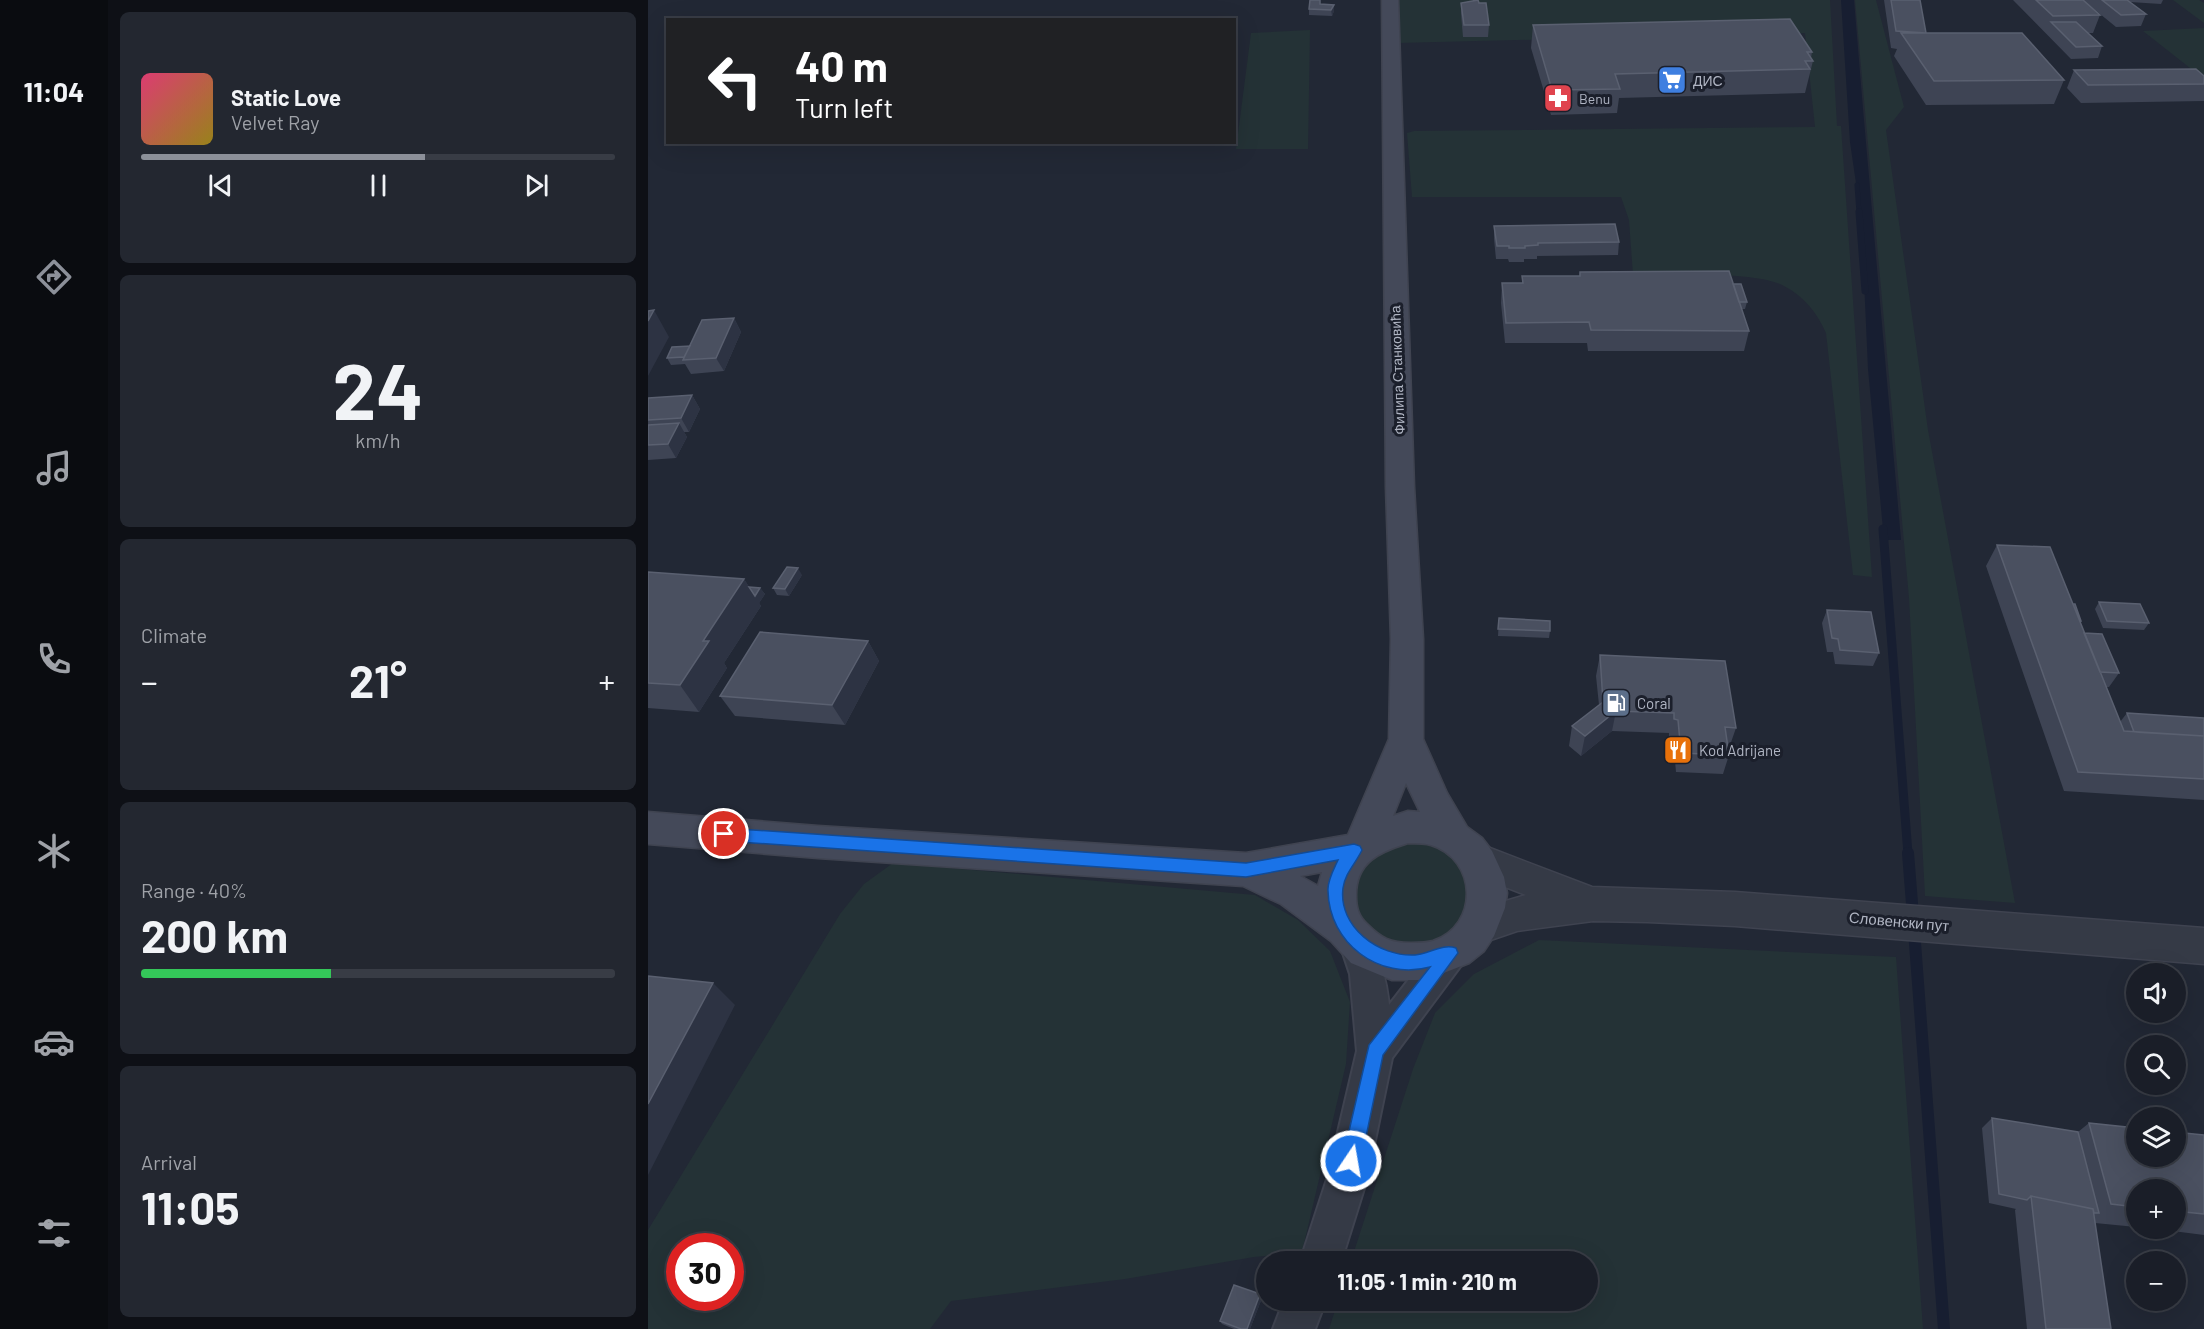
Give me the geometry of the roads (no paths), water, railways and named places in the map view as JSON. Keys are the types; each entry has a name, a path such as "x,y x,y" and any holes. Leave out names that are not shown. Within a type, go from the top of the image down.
{"main road":[{"name":"Филипа Станковића","path":"1359,846 1406,739 1407,639 1400,487 1390,0"},
{"name":"Филипа Станковића","path":"1406,739 1431,799 1466,849"},
{"path":"1246,870 1295,892 1369,951 1400,962 1418,962 1450,953 1467,941 1479,926 1488,899 1488,885 1466,849 1432,830 1408,827 1378,834 1359,846 1345,862 1335,888 1339,916 1350,935"},
{"path":"648,828 829,843 1246,870 1359,846"}],"street":[{"name":"Словенски пут","path":"1466,849 1565,896 1593,904"},
{"name":"Словенски пут","path":"1479,926 1517,914 1593,904 1735,909 2204,946"},
{"path":"1324,1251 1347,1179 1375,1051 1368,974 1350,935"},
{"path":"1375,1051 1450,953"},
{"path":"1294,1329 1301,1311"}],"water":[{"path":"1841,0 1854,0 1901,540 1884,540 1868,369 1858,197 1850,142"}],"waterway":[{"path":"1857,185 1859,213"},
{"path":"1859,212 1865,291"},
{"path":"1883,529 1908,854"},
{"path":"1908,853 1913,916"},
{"path":"1914,930 1944,1329"}],"place":[{"name":"ДИС","path":"1672,80"},
{"name":"Benu","path":"1558,98"},
{"name":"Coral","path":"1616,703"},
{"name":"Kod Adrijane","path":"1678,750"}]}
